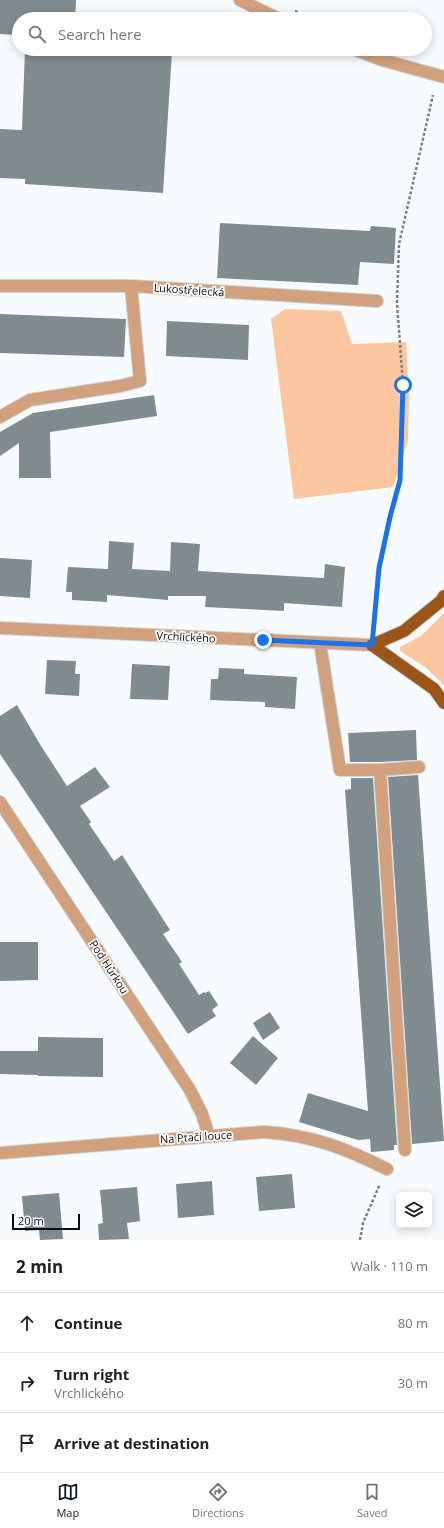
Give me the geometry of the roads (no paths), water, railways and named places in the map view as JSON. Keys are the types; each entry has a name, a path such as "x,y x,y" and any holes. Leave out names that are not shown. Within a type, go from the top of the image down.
{"main road":[{"path":"372,645 404,631 441,601 444,596"},
{"path":"372,645 434,688 444,703"}],"street":[{"path":"240,0 265,12"},
{"path":"371,56 444,77"},
{"name":"Lukostřelecká","path":"0,286 131,286 377,301"},
{"path":"0,417 30,400 140,381 131,286"},
{"name":"Vrchlického","path":"0,628 372,645"},
{"path":"320,643 340,770 380,770 419,767"},
{"path":"380,770 404,1150"},
{"name":"Pod Hůrkou","path":"0,802 190,1090 202,1114 209,1136"},
{"name":"Na Ptačí louce","path":"0,1153 264,1132 303,1137 361,1156 387,1169"}]}
